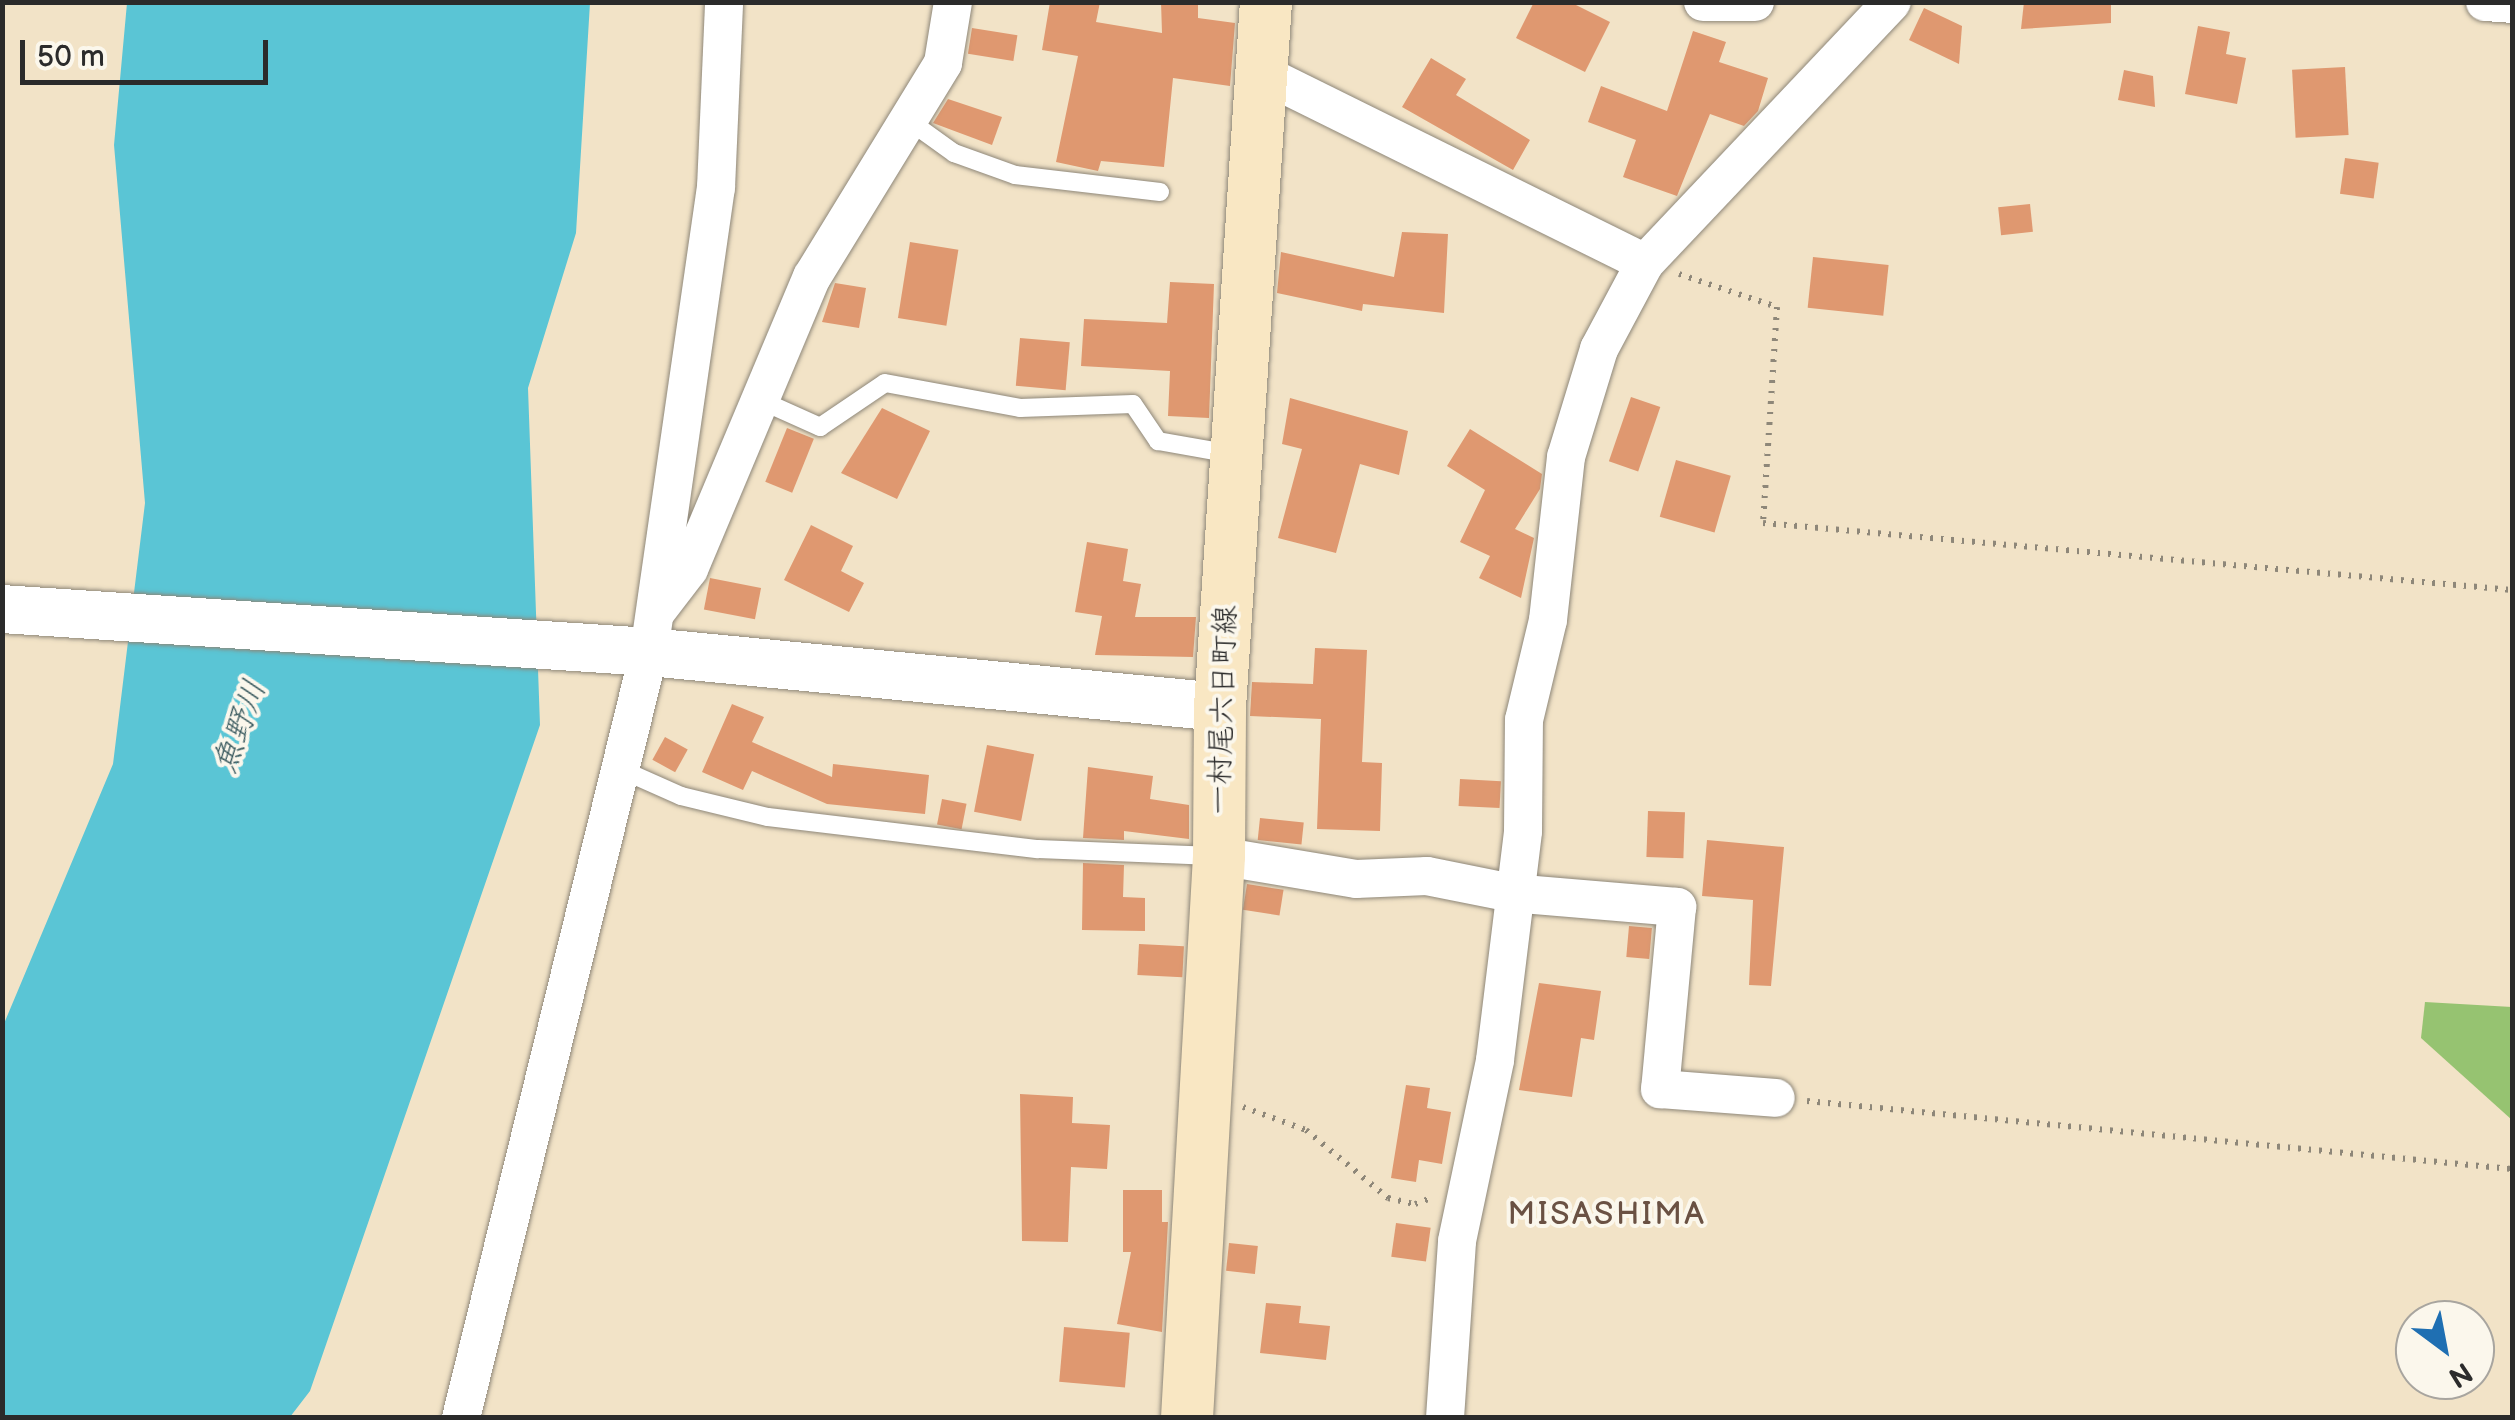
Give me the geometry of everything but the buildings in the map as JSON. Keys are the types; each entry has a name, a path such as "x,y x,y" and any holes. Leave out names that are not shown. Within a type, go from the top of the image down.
{"main road":[{"name":"一村尾六日町線","path":"1187,1418 1219,856 1220,708 1266,2"}],"street":[{"path":"461,1418 650,635 716,188 724,2"},
{"path":"650,635 689,569 812,277 943,63 953,2"},
{"path":"1702,2 1755,2"},
{"path":"1445,1418 1457,1241 1496,1060 1511,893 1523,831 1524,720 1548,620 1566,457 1599,349 1644,263 1892,2"},
{"path":"2485,2 2512,4"},
{"path":"1263,74 1644,263"},
{"path":"2,609 650,635 1220,708"},
{"path":"1219,856 1356,879 1427,876 1511,893 1676,907 1660,1089 1776,1098"}],"lane":[{"path":"908,120 954,153 1015,175 1160,192"},
{"path":"760,400 820,428 885,383 1020,408 1133,404 1158,441 1237,455"},
{"path":"618,768 681,796 768,817 1038,849 1219,856"}],"path":[{"path":"1644,263 1777,307 1763,523 2512,590"},
{"path":"1206,1094 1306,1130 1388,1198 1415,1204 1468,1185"},
{"path":"1776,1098 2512,1169"}],"green space":[{"path":"2425,1002 2512,1007 2512,1120 2421,1038"}],"water":[{"name":"魚野川","path":"127,3 590,3 576,233 528,388 540,725 310,1391 290,1417 3,1418 3,1026 113,764 145,503 114,145"}],"district":[{"name":"MISASHIMA","path":"1607,1215"}]}
